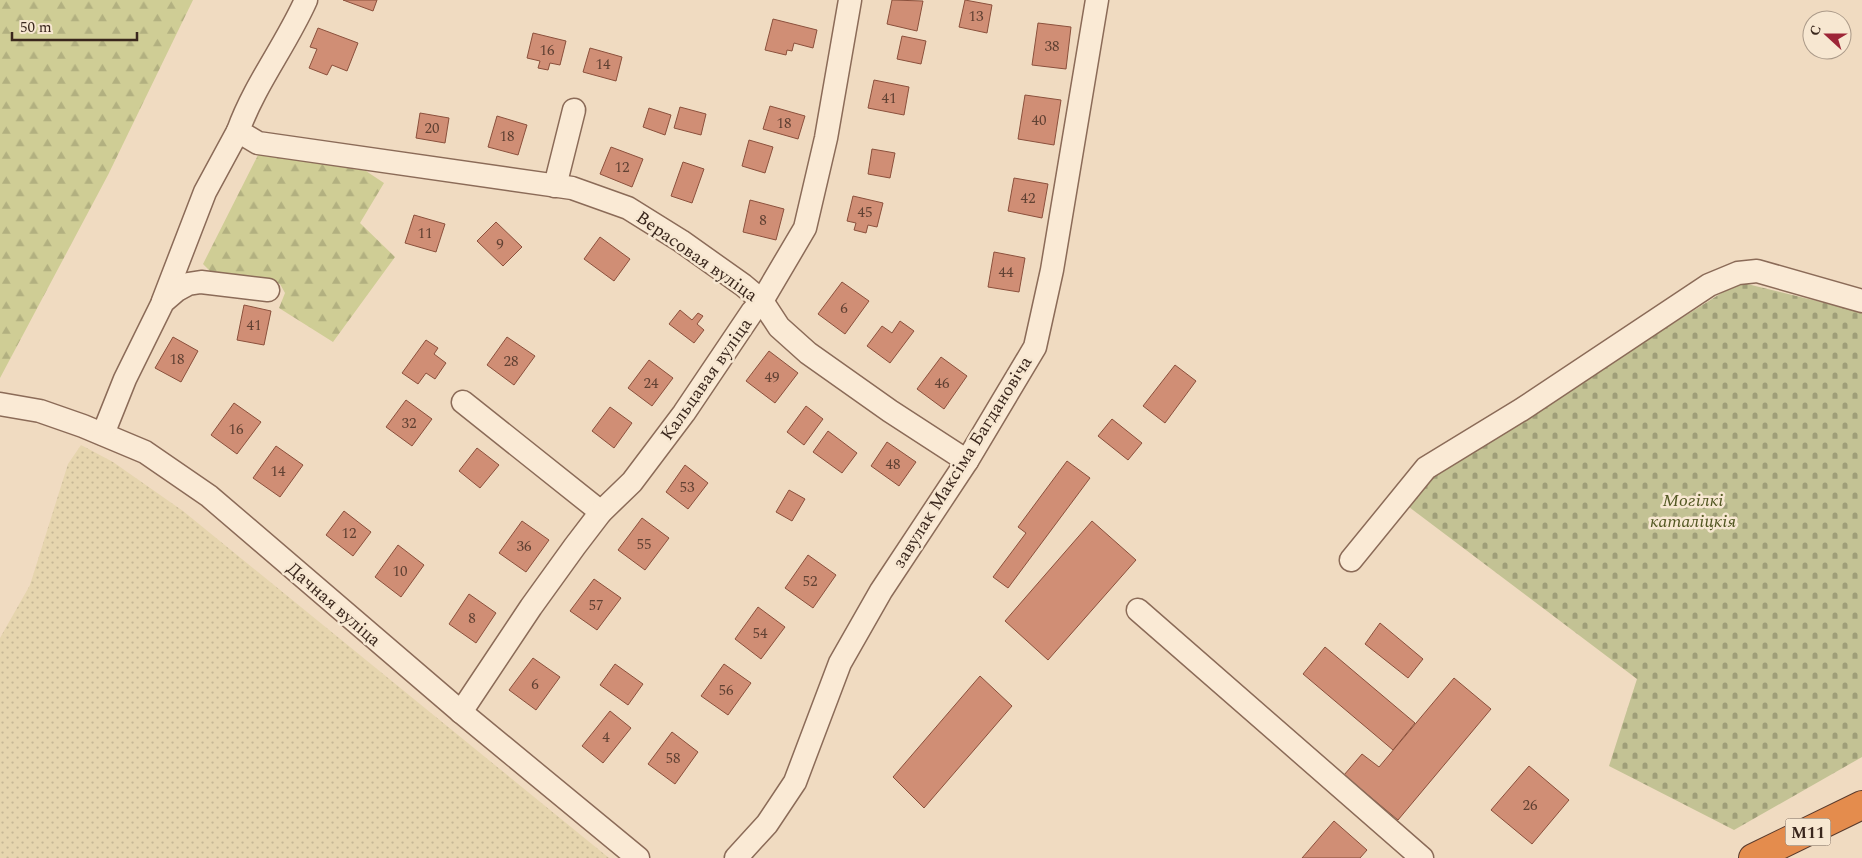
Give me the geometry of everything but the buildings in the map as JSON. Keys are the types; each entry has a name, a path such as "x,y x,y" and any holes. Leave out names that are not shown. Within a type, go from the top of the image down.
{"highway":[{"name":"М11","path":"1753,858 1862,805"}],"street":[{"path":"103,434 125,379 163,302 205,192 238,131 264,74 293,29 306,0"},
{"name":"Кальцавая вуліца","path":"461,712 530,607 601,512 632,482 673,428 752,312 762,301 805,228 826,138 850,0"},
{"name":"завулак Максіма Багдановіча","path":"736,858 767,824 795,782 840,663 881,591 966,460 1035,347 1052,270 1097,0"},
{"path":"555,186 574,110"},
{"name":"Верасовая вуліца","path":"238,131 258,143 572,188 628,208 681,240 743,285 762,301 779,327 808,354 890,411 966,460"},
{"path":"1351,560 1426,468 1521,410 1709,285 1738,273 1757,271 1862,300"},
{"path":"163,302 177,290 188,284 201,282 268,290"},
{"path":"464,402 601,512"},
{"name":"Дачная вуліца","path":"0,404 40,411 145,452 209,496 461,712 638,858"},
{"path":"1138,610 1422,858"}],"shaded area":[{"path":"81,445 113,462 183,511 609,858 0,858 0,638 30,585 68,464"}],"green space":[{"path":"0,0 193,0 108,175 0,378"},
{"path":"260,151 366,171 384,183 360,223 395,257 333,342 279,308 285,293 280,284 265,279 210,271 203,264"},
{"name":"Могілкі каталіцкія","path":"1739,282 1862,312 1862,757 1734,830 1609,766 1637,679 1405,504 1429,477"}]}
